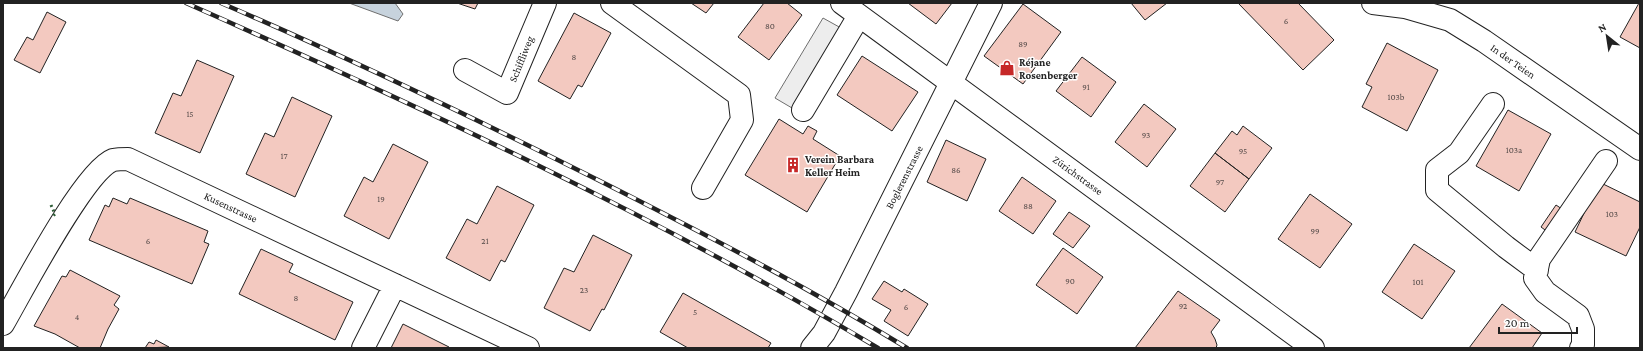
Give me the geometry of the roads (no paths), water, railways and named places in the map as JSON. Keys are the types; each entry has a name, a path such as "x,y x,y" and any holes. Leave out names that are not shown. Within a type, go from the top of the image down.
{"street":[{"name":"Schiffliweg","path":"465,70 507,93 545,3"},
{"path":"612,3 739,95 742,120 703,188"},
{"name":"Boglerenstrasse","path":"812,348 824,333 846,292 991,3"},
{"name":"In der Teien","path":"1373,3 1407,5 1450,20 1484,41 1640,149"},
{"path":"803,110 850,9"},
{"name":"Zürichstrasse","path":"850,9 1313,348"},
{"path":"1493,104 1459,153 1437,170 1437,190 1506,247 1537,270"},
{"name":"Kusenstrasse","path":"3,324 70,208 97,172 113,160 128,159 528,348"},
{"path":"1581,348 1583,345 1583,330 1578,316 1545,292 1535,278 1539,259 1606,161"},
{"path":"363,348 395,285"}],"railway":[{"path":"186,3 450,123 624,208 710,253 878,348"},
{"path":"221,3 411,89 598,180 754,261 831,303 907,348"}],"place":[{"name":"Réjane Rosenberger","path":"1007,68"},
{"name":"Verein Barbara Keller Heim","path":"793,165"}]}
